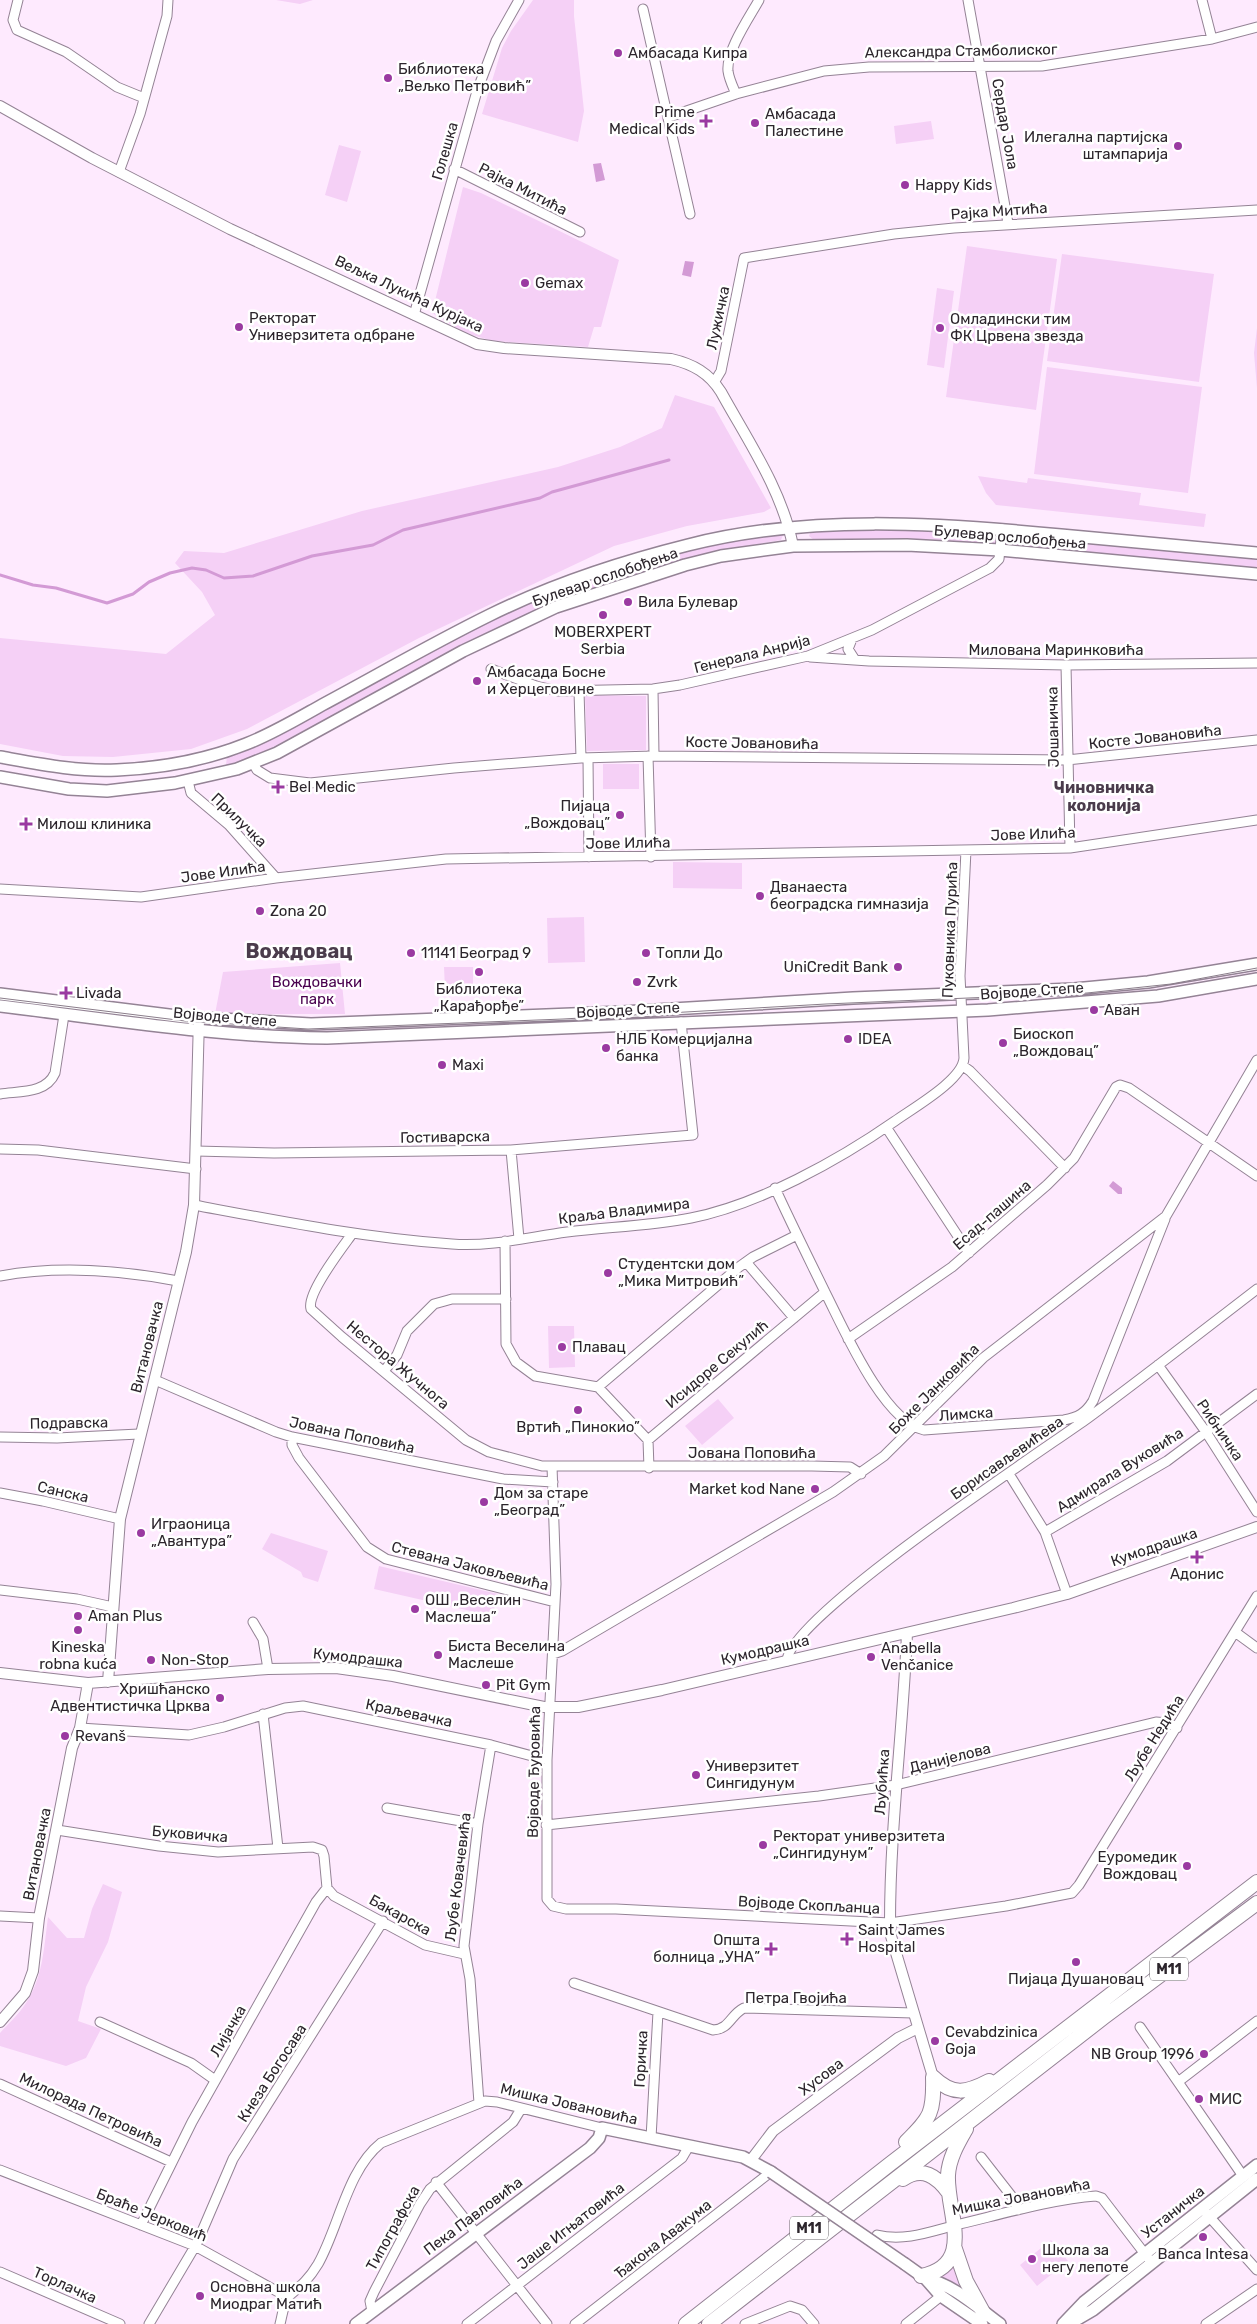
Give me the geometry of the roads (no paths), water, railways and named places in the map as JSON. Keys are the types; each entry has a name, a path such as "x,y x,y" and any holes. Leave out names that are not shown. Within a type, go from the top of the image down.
{"highway":[{"name":"M11","path":"686,2324 890,2164 1257,1882"},
{"name":"M11","path":"709,2324 1104,2017 1257,1903"},
{"path":"1234,1921 1257,1907"},
{"path":"933,2078 947,2088 960,2091 976,2088 995,2078 1006,2075"},
{"path":"890,2164 929,2117 934,2100 933,2078"},
{"path":"971,2121 951,2159 948,2176 954,2225 954,2246 966,2281 982,2318"},
{"path":"878,2192 906,2176 920,2173 935,2177 949,2193"},
{"path":"924,2277 946,2267 954,2246"}],"main road":[{"name":"Булевар ослобођења","path":"0,757 72,770 115,771 178,763 214,754 264,736 435,643 548,588 625,562 692,543 790,527 913,524 1002,529 1257,553"},
{"path":"1148,564 1149,543"},
{"name":"Булевар ослобођења","path":"0,777 69,789 101,791 142,788 188,780 253,763 287,747 463,651 556,607 686,565 721,556 793,546 908,544 1000,550 1257,574"},
{"path":"214,754 219,773"},
{"name":"Војводе Степе","path":"0,994 199,1018 311,1024 613,1012 853,998 1074,989 1148,982 1257,964"},
{"name":"Војводе Степе","path":"0,1006 198,1030 282,1038 327,1038 961,1011 1158,996 1257,979"},
{"name":"Мишка Јовановића","path":"602,2128 751,2160 924,2277"},
{"name":"Пека Павловића","path":"356,2324 590,2148 599,2138 602,2128"},
{"name":"Устаничка","path":"1063,2324 1084,2302 1148,2258 1205,2212 1257,2165"},
{"name":"Устаничка","path":"1205,2212 1257,2180"},
{"name":"Устаничка","path":"1069,2324 1093,2310 1148,2258"},
{"path":"924,2277 941,2296 982,2318 1000,2324"},
{"path":"924,2277 941,2284 982,2318"}],"street":[{"path":"18,0 14,20 17,30 66,52 118,87 144,98"},
{"path":"119,172 144,98 167,16 168,0"},
{"name":"Голешка","path":"414,315 454,169 489,57 500,32 519,0"},
{"path":"736,94 729,73 729,64 737,41 759,0"},
{"name":"Сердар Јола","path":"968,0 1008,223"},
{"path":"1202,0 1212,39"},
{"path":"643,9 690,214"},
{"name":"Александра Стамболиског","path":"669,117 736,94 824,71 869,67 1042,66 1212,39 1257,27"},
{"name":"Вељка Лукића Курјака","path":"0,106 119,172 230,230 414,315 488,346 671,359 690,365 703,372 715,382 777,495 790,527 793,546"},
{"name":"Рајка Митића","path":"454,169 580,232"},
{"name":"Рајка Митића","path":"744,258 894,234 1008,223 1257,210"},
{"name":"Лужичка","path":"715,382 721,371 744,258"},
{"name":"Генерала Анрија","path":"491,669 548,689 653,689 680,685 808,656 852,639 979,575 997,563 1002,529"},
{"path":"852,639 848,649 855,660"},
{"name":"Милована Маринковића","path":"808,656 855,660 1066,665 1257,663"},
{"name":"Јошаничка","path":"1066,665 1070,848"},
{"path":"651,857 653,689"},
{"path":"578,690 584,758 589,857"},
{"name":"Косте Јовановића","path":"253,763 258,770 270,778 310,783 454,768 584,758 651,756 1067,760 1257,740"},
{"name":"Прилучка","path":"188,780 191,794 229,825 276,878"},
{"name":"Јове Илића","path":"0,890 141,897 418,861 1070,848 1257,820"},
{"name":"Пуковника Пурића","path":"961,1011 960,994 966,850"},
{"path":"961,1011 963,1062 1065,1168"},
{"path":"2,1092 38,1088 52,1081 55,1073 64,1015"},
{"name":"Витановачка","path":"108,1682 120,1519 139,1434 155,1380 194,1205 199,1018"},
{"name":"Гостиварска","path":"196,1151 274,1153 511,1150 693,1135 682,1022"},
{"name":"Боже Јанковића","path":"553,1654 562,1651 861,1474 884,1456 982,1358 1166,1216 1257,1060"},
{"name":"Краља Владимира","path":"194,1205 352,1234 452,1244 505,1241 691,1218 719,1211 775,1188 840,1155 886,1127 941,1088 956,1075 963,1062"},
{"name":"Есад-пашина","path":"848,1339 969,1253 1065,1168 1081,1147 1116,1087 1124,1085 1209,1142"},
{"path":"886,1127 969,1253"},
{"path":"1209,1142 1257,1176"},
{"path":"0,1149 38,1150 196,1169"},
{"path":"511,1150 519,1239"},
{"path":"775,1188 848,1339 886,1400 906,1421 915,1427"},
{"name":"Лимска","path":"915,1427 924,1430 936,1430 1064,1420 1081,1416 1095,1395 1166,1216"},
{"name":"Нестора Жучнога","path":"352,1234 314,1291 310,1306 342,1337 466,1440 503,1457 552,1466"},
{"path":"598,1386 746,1262 797,1235"},
{"path":"505,1241 506,1344 516,1362 535,1376 598,1386 648,1440 649,1468"},
{"path":"746,1262 794,1318"},
{"path":"0,1276 45,1271 97,1270 178,1282"},
{"name":"Борисављевићева","path":"786,1660 792,1645 809,1626 873,1570 1067,1433 1257,1289"},
{"name":"Исидоре Секулић","path":"648,1440 825,1292"},
{"path":"384,1371 397,1355 402,1338 407,1330 434,1304 452,1299 506,1299"},
{"name":"Рибничка","path":"1158,1365 1206,1432 1257,1512"},
{"name":"Јована Поповића","path":"155,1380 276,1432 292,1437 503,1479 552,1482"},
{"name":"Адмирала Вуковића","path":"1045,1532 1167,1461 1257,1394"},
{"path":"1095,1395 1099,1401 1107,1403"},
{"path":"1064,1420 1068,1425 1067,1433"},
{"name":"Подравска","path":"0,1437 57,1438 139,1434"},
{"name":"Стевана Јаковљевића","path":"292,1437 292,1445 298,1458 367,1547 375,1554 386,1559 555,1602"},
{"name":"Јована Поповића","path":"552,1466 649,1468 850,1467 861,1474"},
{"name":"Војводе Ђуровића","path":"547,1899 546,1825 549,1707 555,1602 552,1466"},
{"path":"1008,1474 1045,1532 1067,1594"},
{"name":"Санска","path":"0,1493 120,1519"},
{"name":"Кумодрашка","path":"0,1674 88,1683 268,1669 326,1667 366,1671 549,1707 597,1704 907,1633 1067,1594 1257,1527"},
{"path":"0,1590 53,1595 113,1607"},
{"name":"Љубе Недића","path":"1072,1893 1079,1885 1177,1728 1257,1596"},
{"path":"253,1622 262,1639 268,1669"},
{"path":"1236,1632 1257,1648"},
{"name":"Љубићка","path":"907,1633 905,1688 896,1786 890,1923 891,1936 933,2078"},
{"name":"Витановачка","path":"0,2022 21,1998 29,1985 33,1971 39,1918 72,1748 80,1728 88,1683"},
{"name":"Краљевачка","path":"80,1728 189,1735 224,1727 294,1706 311,1706 491,1745 548,1760"},
{"path":"263,1714 278,1848"},
{"name":"Данијелова","path":"546,1825 896,1786 1156,1722 1168,1722 1177,1728"},
{"name":"Љубе Ковачевића","path":"478,2103 470,1979 464,1954 478,1824 491,1745"},
{"path":"387,1808 478,1824"},
{"name":"Буковичка","path":"57,1830 159,1846 218,1852 313,1847 322,1850 327,1888"},
{"name":"Бакарска","path":"327,1888 334,1896 384,1921 424,1945 464,1954"},
{"name":"Лијачка","path":"142,2225 171,2162 215,2080 320,1895 327,1888"},
{"name":"Војводе Скопљанца","path":"547,1899 553,1906 566,1909 616,1909 890,1923 1006,1906 1072,1893"},
{"path":"0,1916 39,1918"},
{"name":"Кнеза Богосава","path":"195,2246 233,2159 384,1921"},
{"name":"Петра Гвојића","path":"574,1983 713,2030 728,2026 735,2014 744,2008 913,2013"},
{"name":"Горичка","path":"651,2138 658,2012"},
{"path":"1178,2082 1257,2021"},
{"path":"100,2022 191,2063 215,2080"},
{"name":"Хусова","path":"751,2160 773,2131 898,2038 918,2028"},
{"path":"1140,2028 1243,2176"},
{"name":"Милорада Петровића","path":"0,2084 171,2162"},
{"name":"Мишка Јовановића","path":"280,2324 289,2296 301,2287 317,2265 362,2165 374,2148 387,2140 478,2103 491,2101 602,2128"},
{"name":"Типографска","path":"372,2311 371,2297 384,2270 420,2204 436,2182 513,2122 521,2109"},
{"name":"Јаше Игњатовића","path":"467,2324 682,2158 689,2146"},
{"path":"981,2157 1013,2198 1018,2210"},
{"name":"Браће Јерковић","path":"0,2170 195,2246 280,2294 289,2296"},
{"name":"Ђакона Авакума","path":"575,2324 769,2173"},
{"path":"436,2182 547,2324"},
{"name":"Мишка Јовановића","path":"877,2235 886,2237 912,2236 1018,2210 1099,2196 1148,2258"},
{"path":"1205,2212 1257,2270"},
{"path":"149,2324 195,2246"},
{"name":"Торлачка","path":"0,2272 120,2324"},
{"path":"1206,2324 1257,2289"},
{"path":"906,2324 941,2296"},
{"path":"745,2324 790,2306 802,2310 812,2321"}],"waterway":[{"path":"0,575 33,585 56,588 107,603 133,594 149,582 170,573 192,568 206,570 224,578 253,576 312,556 373,545 403,530 540,498 552,492 669,460"}],"tram line":[{"path":"0,998 185,1021 308,1029 563,1019 826,1004 1087,993 1171,984 1257,968"}],"place":[{"name":"Амбасада Кипра","path":"618,53"},
{"name":"Библиотека „Вељко Петровић”","path":"388,78"},
{"name":"Prime Medical Kids","path":"706,121"},
{"name":"Амбасада Палестине","path":"755,123"},
{"name":"Илегална партијска штампарија","path":"1178,146"},
{"name":"Happy Kids","path":"905,185"},
{"name":"Gemax","path":"525,283"},
{"name":"Ректорат Универзитета одбране","path":"239,327"},
{"name":"Омладински тим ФК Црвена звезда","path":"940,328"},
{"name":"Вила Булевар","path":"628,602"},
{"name":"MOBERXPERT Serbia","path":"603,615"},
{"name":"Амбасада Босне и Херцеговине","path":"477,681"},
{"name":"Bel Medic","path":"278,787"},
{"name":"Пијаца „Вождовац”","path":"620,815"},
{"name":"Милош клиника","path":"26,824"},
{"name":"Дванаеста београдска гимназија","path":"760,896"},
{"name":"Zona 20","path":"260,911"},
{"name":"11141 Београд 9","path":"411,953"},
{"name":"Топли До","path":"646,953"},
{"name":"UniCredit Bank","path":"898,967"},
{"name":"Библиотека „Карађорђе”","path":"479,972"},
{"name":"Zvrk","path":"637,982"},
{"name":"Livada","path":"66,993"},
{"name":"Аван","path":"1094,1010"},
{"name":"IDEA","path":"848,1039"},
{"name":"Биоскоп „Вождовац”","path":"1003,1043"},
{"name":"НЛБ Комерцијална банка","path":"606,1048"},
{"name":"Maxi","path":"442,1065"},
{"name":"Студентски дом „Мика Митровић”","path":"608,1273"},
{"name":"Плавац","path":"562,1347"},
{"name":"Вртић „Пинокио”","path":"578,1410"},
{"name":"Market kod Nane","path":"815,1489"},
{"name":"Дом за старе „Београд”","path":"484,1502"},
{"name":"Играоница „Авантура”","path":"141,1533"},
{"name":"Адонис","path":"1197,1557"},
{"name":"ОШ „Веселин Маслеша”","path":"415,1609"},
{"name":"Aman Plus","path":"78,1616"},
{"name":"Kineska robna kuća","path":"78,1630"},
{"name":"Биста Веселина Маслеше","path":"438,1655"},
{"name":"Anabella Venčanice","path":"871,1657"},
{"name":"Non-Stop","path":"151,1660"},
{"name":"Pit Gym","path":"486,1685"},
{"name":"Хришћанско Адвентистичка Црква","path":"220,1698"},
{"name":"Revanš","path":"65,1736"},
{"name":"Универзитет Сингидунум","path":"696,1775"},
{"name":"Ректорат универзитета „Сингидунум”","path":"763,1845"},
{"name":"Еуромедик Вождовац","path":"1187,1866"},
{"name":"Saint James Hospital","path":"847,1939"},
{"name":"Општа болница „УНА”","path":"771,1949"},
{"name":"Пијаца Душановац","path":"1076,1962"},
{"name":"Cevabdzinica Goja","path":"935,2041"},
{"name":"NB Group 1996","path":"1204,2054"},
{"name":"МИС","path":"1199,2099"},
{"name":"Banca Intesa","path":"1203,2237"},
{"name":"Школа за негу лепоте","path":"1032,2259"},
{"name":"Основна школа Миодраг Матић","path":"200,2296"}],"district":[{"name":"Чиновничка колонија","path":"1104,796"},
{"name":"Вождовац","path":"299,951"}],"park label":[{"name":"Вождовачки парк","path":"317,990"}]}
